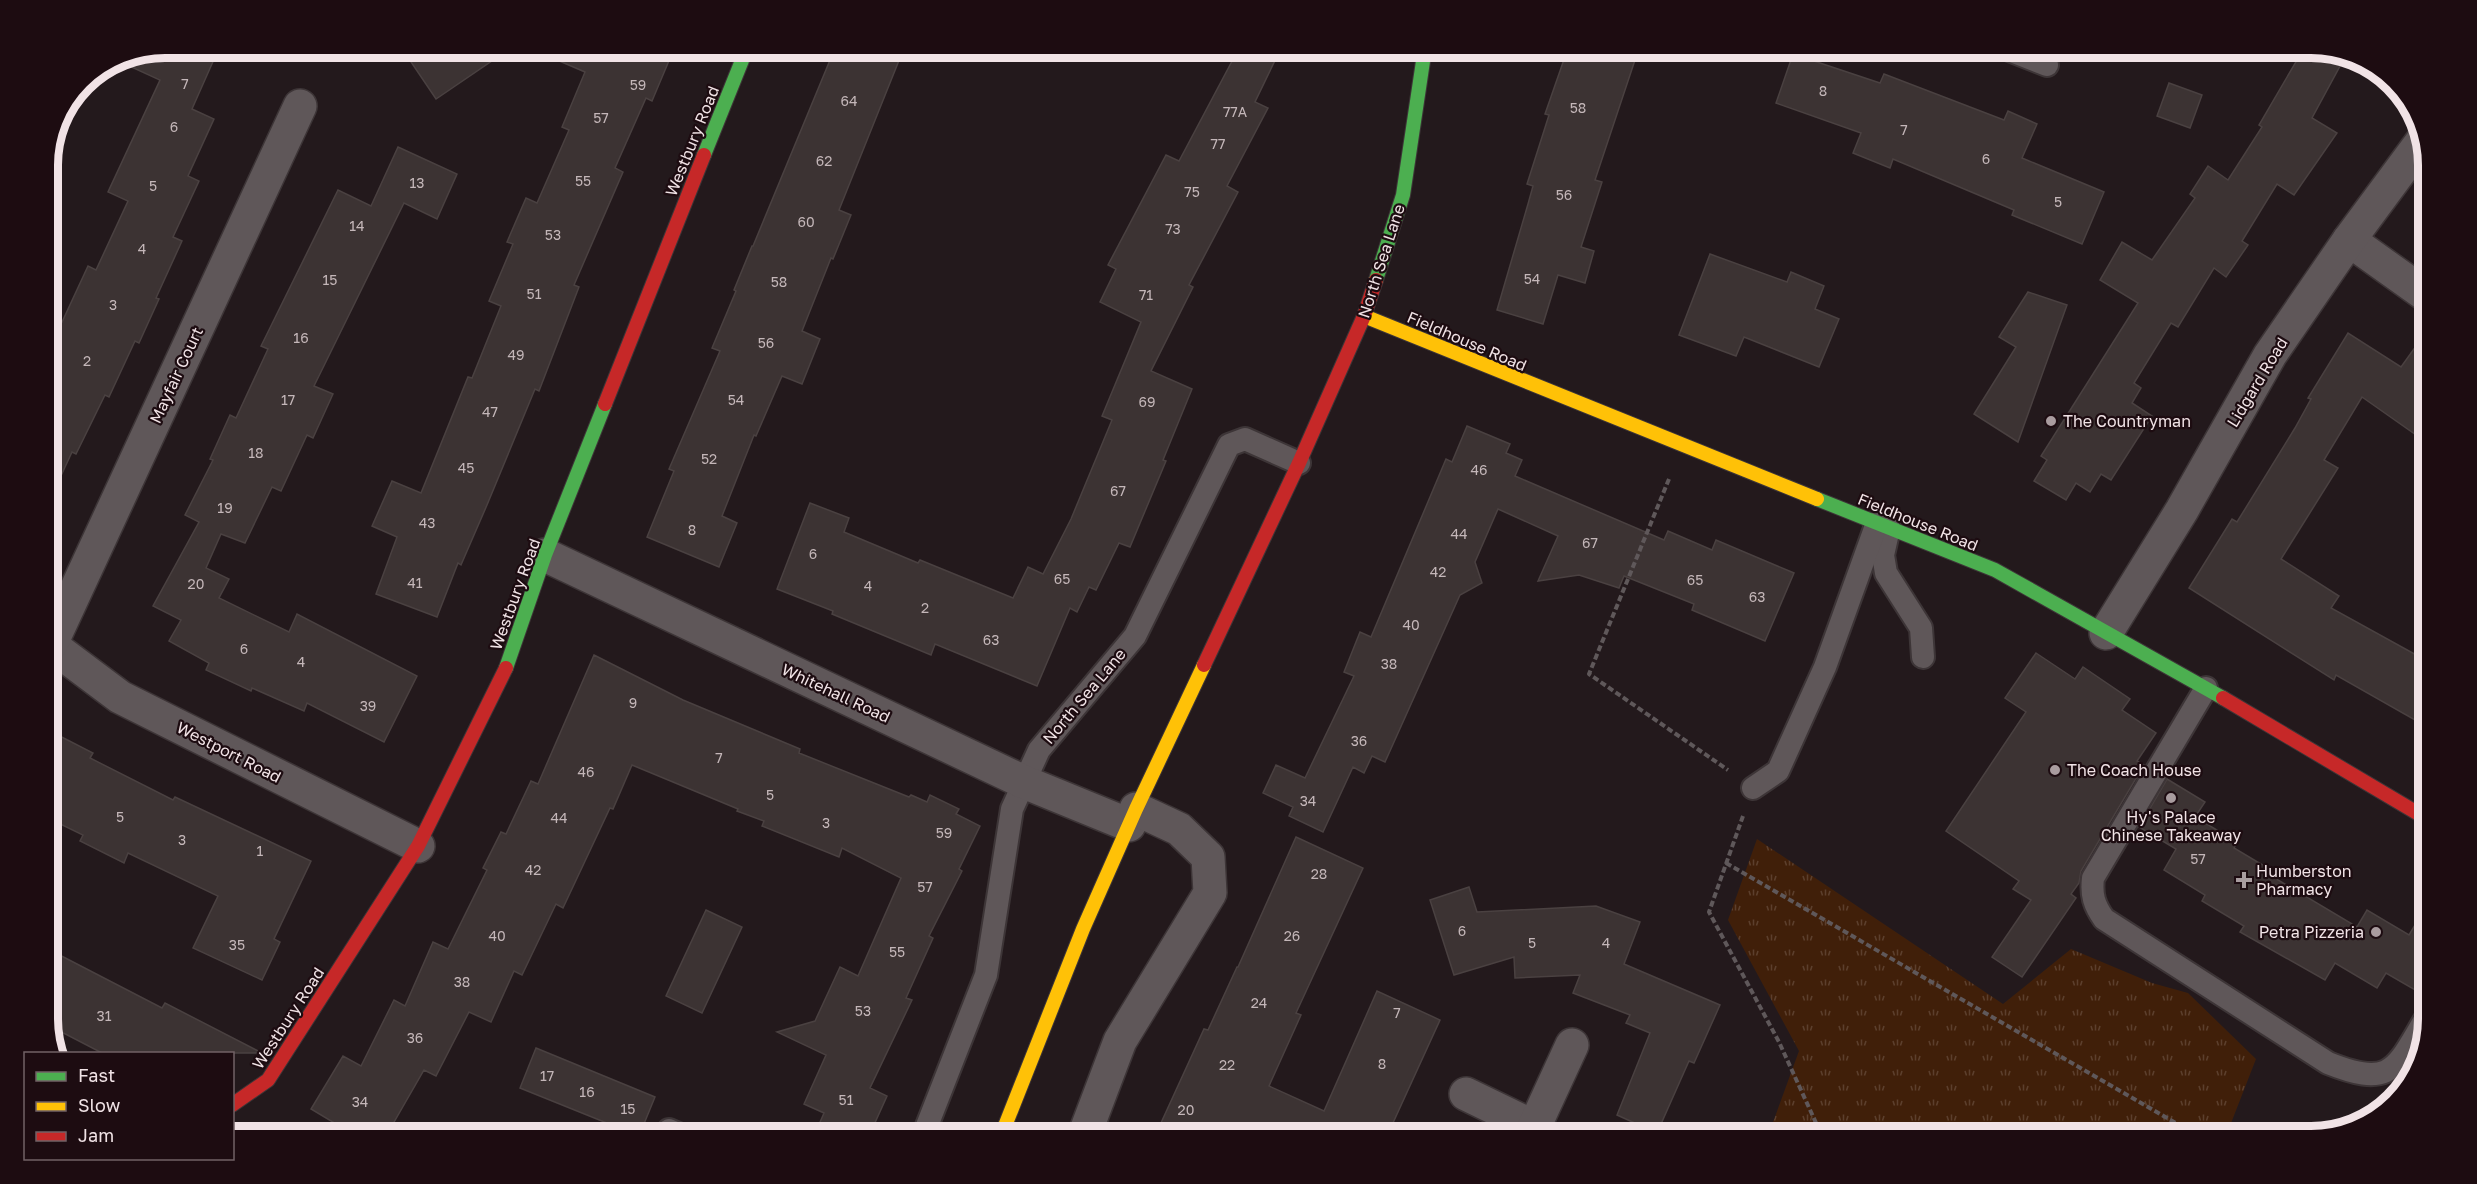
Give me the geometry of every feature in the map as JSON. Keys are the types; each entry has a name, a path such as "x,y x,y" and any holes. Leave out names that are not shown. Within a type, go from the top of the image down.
{"street":[{"name":"North Sea Lane","path":"1005,1126 1083,929 1132,817 1299,463 1364,315 1403,195 1423,58"},
{"name":"Westbury Road","path":"234,1104 268,1080 418,846 504,673 545,555 743,59"},
{"name":"Mayfair Court","path":"59,624 300,106"},
{"name":"Lidgard Road","path":"2106,633 2182,510 2270,355 2349,240 2417,149"},
{"path":"2349,240 2418,289"},
{"name":"Fieldhouse Road","path":"1364,315 1682,447 1995,570 2206,688 2418,813"},
{"name":"Whitehall Road","path":"545,555 1024,782 1132,817"},
{"name":"Westport Road","path":"59,650 120,697 418,846"},
{"path":"1088,1126 1120,1041 1210,893 1208,857 1179,829 1132,817"},
{"path":"1535,1126 1572,1045"},
{"path":"1466,1094 1522,1126"}],"lane":[{"path":"2030,58 2047,65"},
{"name":"North Sea Lane","path":"927,1126 986,975 1012,809 1039,750 1135,636 1229,445 1245,439 1299,463"},
{"path":"1883,526 1882,555 1886,573 1922,628 1923,657"},
{"path":"1753,788 1778,771 1825,667 1883,526"},
{"path":"2206,688 2093,878 2091,891 2095,907 2104,919 2328,1063 2351,1072 2373,1076 2396,1067 2417,1033"}],"path":[{"path":"1682,447 1589,674 1753,788 1709,912 1779,1042 1817,1126"},
{"path":"1726,863 2181,1126"}],"green space":[{"path":"1757,839 2003,1004 2071,949 2152,983 2188,993 2256,1059 2230,1126 1772,1126 1799,1051 1728,920"}],"building":[{"path":"1276,58 1255,102 1268,108 1227,186 1238,192 1189,285 1193,287 1151,371 1192,389 1163,460 1166,461 1130,547 1119,543 1096,590 1089,587 1077,612 1070,608 1037,686 935,644 931,655 832,614 833,611 777,589 810,503 849,518 844,532 918,563 920,560 1013,598 1028,567 1043,574 1071,519 1112,420 1102,416 1141,322 1100,302 1116,269 1108,265 1166,155 1179,161 1233,59"},
{"path":"1564,58 1636,58 1595,180 1602,182 1581,247 1594,251 1585,283 1558,275 1543,324 1497,310 1533,186 1527,184 1549,115 1545,114"},
{"path":"1792,58 1806,58 1880,83 1884,74 2004,120 2008,111 2037,124 2022,158 2104,192 2082,244 2012,215 2014,210 1893,159 1890,168 1853,153 1861,133 1776,103"},
{"path":"2298,58 2342,63 2312,118 2337,133 2294,195 2277,184 2242,241 2248,245 2226,277 2214,268 2178,327 2171,323 2134,383 2141,388 2132,403 2152,416 2111,480 2101,474 2090,492 2076,483 2066,500 2034,481 2047,460 2041,456 2138,303 2100,280 2122,242 2152,260 2195,198 2190,194 2208,166 2228,180 2262,127 2259,125"},
{"path":"158,59 214,59 192,109 214,119 188,176 199,181 173,237 182,241 156,298 159,299 139,343 135,341 109,397 105,395 76,454 72,452 59,480 59,321 62,322 88,266 96,270 128,201 108,192 160,80 128,65"},
{"path":"416,59 495,59 436,99 411,62"},
{"path":"554,59 670,59 652,101 646,98 615,168 623,172 574,285 579,287 539,391 535,389 461,565 458,563 437,617 376,594 397,537 372,526 392,481 421,493 468,377 472,378 501,306 489,301 513,244 507,242 526,198 537,203 569,130 562,127 585,72"},
{"path":"831,59 900,59 839,210 851,215 802,331 820,339 802,384 782,376 756,436 754,435 722,516 737,523 719,567 647,537 674,471 669,469 720,351 712,348"},
{"path":"2169,83 2202,95 2190,128 2157,116"},
{"path":"398,147 457,174 437,219 404,203 314,386 333,394 313,438 307,435 281,491 272,487 245,543 221,534 206,568 229,579 219,598 289,632 297,614 417,676 384,742 307,703 304,711 252,688 251,691 206,670 209,663 169,641 181,620 153,606 199,522 185,515 213,460 210,459 230,415 236,418 268,349 261,346 338,190 371,206"},
{"path":"1710,254 1787,282 1791,272 1824,286 1815,309 1839,319 1819,367 1744,337 1736,356 1679,335"},
{"path":"2028,292 2067,305 2018,442 1974,414 2016,347 1999,337"},
{"path":"2348,333 2401,367 2418,343 2418,436 2362,397 2324,460 2338,468 2281,559 2339,596 2331,608 2418,656 2418,715 2415,720 2336,675 2334,680 2189,588 2232,519 2237,522 2295,428 2311,399 2308,398"},
{"path":"1467,426 1510,444 1506,453 1522,460 1515,476 1664,540 1668,531 1712,550 1716,540 1794,573 1765,641 1692,610 1694,604 1624,576 1619,588 1579,575 1538,581 1558,536 1498,509 1475,562 1482,583 1460,595 1385,762 1372,756 1364,773 1353,767 1323,832 1289,816 1293,807 1263,793 1276,765 1305,778 1354,676 1344,672 1360,632 1371,637 1446,459 1452,462"},
{"path":"2036,653 2075,679 2083,667 2130,699 2122,710 2156,733 2137,761 2144,765 2081,871 2079,883 2071,894 2076,898 2022,977 1992,957 2031,900 2013,889 2019,881 1946,831 2026,712 2005,698"},
{"path":"594,655 683,700 800,749 799,753 909,797 911,795 927,802 930,795 959,809 956,814 980,826 959,869 962,871 929,936 933,938 906,998 912,1000 870,1088 887,1096 874,1126 818,1126 824,1113 804,1104 826,1055 777,1032 815,1021 840,967 858,976 901,878 842,848 839,857 762,826 764,821 632,765 613,809 610,808 563,908 556,904 522,975 514,971 491,1022 469,1012 436,1076 424,1070 392,1126 339,1126 311,1109 343,1056 361,1066 394,1000 405,1006 433,942 448,949 487,870 483,868 501,832 506,834 531,781 538,784"},
{"path":"59,736 93,753 90,758 173,800 175,797 311,861 274,939 280,942 262,980 193,948 218,896 128,853 124,863 80,841 83,835 59,823"},
{"path":"2167,779 2205,802 2195,817 2237,842 2234,848 2276,873 2273,877 2357,927 2367,910 2409,935 2418,920 2418,992 2386,973 2377,988 2335,963 2325,980 2240,932 2244,926 2202,901 2205,895 2164,870 2176,849 2139,827"},
{"path":"1296,837 1363,868 1296,1013 1301,1015 1269,1086 1324,1111 1377,991 1440,1020 1392,1126 1160,1126 1204,1029 1208,1030"},
{"path":"1469,887 1477,912 1596,906 1640,922 1624,964 1720,1005 1694,1063 1689,1061 1660,1126 1641,1126 1617,1115 1650,1033 1626,1023 1630,1015 1573,993 1580,975 1515,978 1514,957 1454,975 1430,900"},
{"path":"706,910 742,927 702,1013 666,996"},
{"path":"59,955 162,1008 165,1003 262,1053 234,1052 100,1052 60,1031"},
{"path":"536,1048 655,1097 643,1126 614,1126 520,1088"}],"traffic: fast":[{"path":"1376,280 1403,195 1423,58"},
{"path":"704,155 743,59"},
{"path":"506,668 545,555 605,404"},
{"path":"1817,499 1995,570 2223,698"}],"traffic: slow":[{"path":"1364,316 1817,499"},
{"path":"1005,1126 1083,929 1136,809 1204,665"}],"traffic: jam":[{"path":"605,404 704,155"},
{"path":"1204,665 1299,463 1364,316 1376,280"},
{"path":"234,1104 268,1080 418,846 506,668"},
{"path":"2223,698 2418,813"}],"place":[{"name":"The Countryman","path":"2051,421"},
{"name":"The Coach House","path":"2055,770"},
{"name":"Hy's Palace Chinese Takeaway","path":"2171,798"},
{"name":"Humberston Pharmacy","path":"2244,880"},
{"name":"Petra Pizzeria","path":"2376,932"}]}
